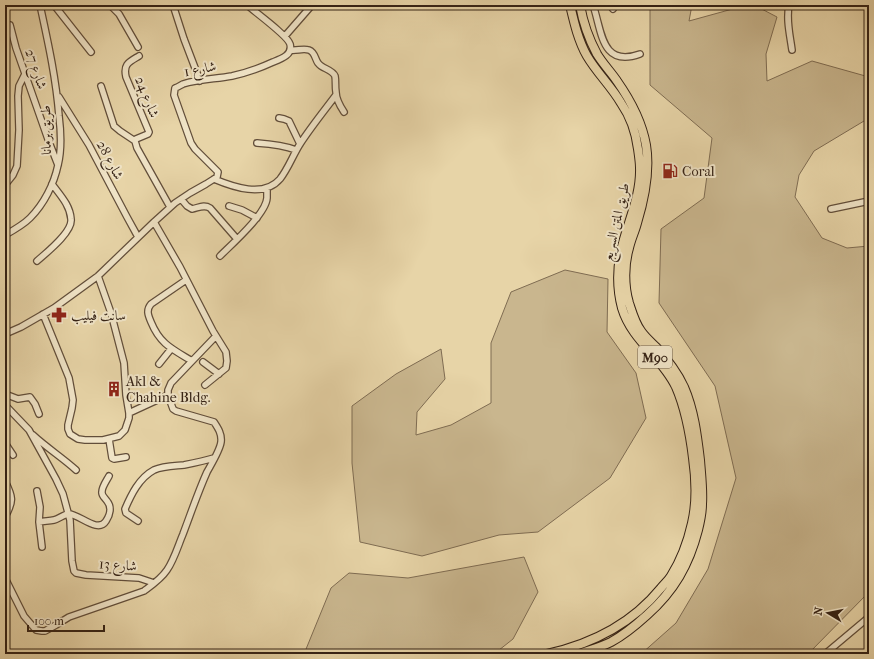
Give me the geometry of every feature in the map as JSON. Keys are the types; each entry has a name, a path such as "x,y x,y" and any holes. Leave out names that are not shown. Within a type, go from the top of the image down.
{"highway":[{"name":"طريق المتن السريع","path":"547,654 568,649 609,632 628,620 649,602 671,577 681,558 693,522 695,505 694,468 690,434 682,402 667,371 638,338 630,325 623,309 619,292 618,270 621,250 638,189 640,169 638,147 633,126 621,103 588,57 582,46 570,5"},
{"name":"طريق المتن السريع","path":"580,5 589,36 597,54 628,97 637,115 646,146 646,182 638,222 628,254 626,267 626,290 636,324 671,366 680,380 692,409 699,452 702,505 692,553 684,571 674,586 658,605 622,635 610,642 580,654"}],"street":[{"name":"طريق برمانا","path":"5,236 29,219 38,209 52,184 60,155 58,95 40,5"},
{"path":"54,5 90,52"},
{"path":"110,5 119,14 138,47"},
{"path":"173,5 200,80"},
{"path":"247,5 285,36 290,45 290,50 309,50 312,52 320,66 333,74 335,79 336,95 344,112"},
{"path":"285,36 312,5"},
{"path":"593,5 602,37 610,52 622,58 640,54"},
{"path":"789,5 788,27 792,50"},
{"name":"شارع 27","path":"10,25 16,48 58,165"},
{"name":"شارع 1","path":"214,179 217,177 218,172 195,149 191,142 174,95 175,88 182,84 200,80 233,76 248,72 285,56 290,50"},
{"name":"شارع 24","path":"135,141 149,132 126,77 125,71 128,63 139,56"},
{"path":"5,185 13,175 17,166 19,130 18,96 25,74"},
{"path":"101,86 114,126 135,141 137,148 170,208"},
{"name":"شارع 28","path":"58,95 89,145 138,237"},
{"path":"5,334 54,308 98,276 170,208 190,193 214,179 245,189 266,188 272,186 280,179 300,144 336,95"},
{"path":"279,118 289,121 300,144"},
{"path":"257,143 287,146 296,150"},
{"path":"37,261 56,244 67,231 72,220 66,202 52,184"},
{"path":"220,256 257,218 266,203 266,188"},
{"path":"181,199 192,209 204,206 210,208 237,239"},
{"path":"831,209 869,201"},
{"path":"229,206 242,210 257,218"},
{"path":"154,222 226,352 226,368 205,385"},
{"path":"43,314 69,378 73,400 68,425 70,434 78,439 94,440 109,440 119,436 125,430 130,413 126,395 124,363 111,312 98,276"},
{"path":"186,280 151,304 147,312 153,328 161,340 171,349 192,361"},
{"path":"130,413 144,405 168,395 169,386 216,336"},
{"path":"159,364 171,349"},
{"path":"203,362 219,374"},
{"path":"5,394 18,399 30,397 39,414"},
{"name":"شارع 13","path":"5,406 29,430 63,494 69,514 72,567 74,571 76,573 86,575 131,576 145,579 154,583 168,569 176,552 202,482 219,450 221,441 220,433 214,422 176,411 173,409 168,395"},
{"path":"29,430 76,470"},
{"path":"109,440 112,458 126,457"},
{"path":"5,443 13,455"},
{"path":"138,521 126,513 124,509 141,480 154,470 214,458"},
{"path":"39,522 55,520 69,514 99,526 105,522 110,512 109,504 103,497 102,492 102,488 109,476"},
{"path":"5,481 12,499 5,517"},
{"path":"37,491 40,507 39,522 42,547"},
{"path":"5,578 24,616 36,630 42,631 45,631 69,617 144,590 154,583"},
{"path":"826,654 869,617"}],"shaded area":[{"path":"650,5 692,5 689,21 747,5 754,5 777,17 766,54 767,81 812,61 869,77 869,118 814,151 799,175 795,197 822,238 847,248 869,246 869,592 808,654 641,654 676,623 708,569 736,478 715,386 659,303 661,229 704,198 712,138 650,85"},
{"path":"565,270 608,279 607,332 636,373 646,418 610,478 538,532 499,535 422,556 360,542 352,463 352,406 396,374 441,349 445,379 417,412 416,435 451,425 491,403 491,343 511,292"},
{"path":"524,557 538,592 513,639 494,654 304,654 331,588 349,573 408,578"}],"place":[{"name":"Coral","path":"670,171"},
{"name":"سانت فيليب","path":"59,315"},
{"name":"Akl & Chahine Bldg.","path":"114,389"}]}
